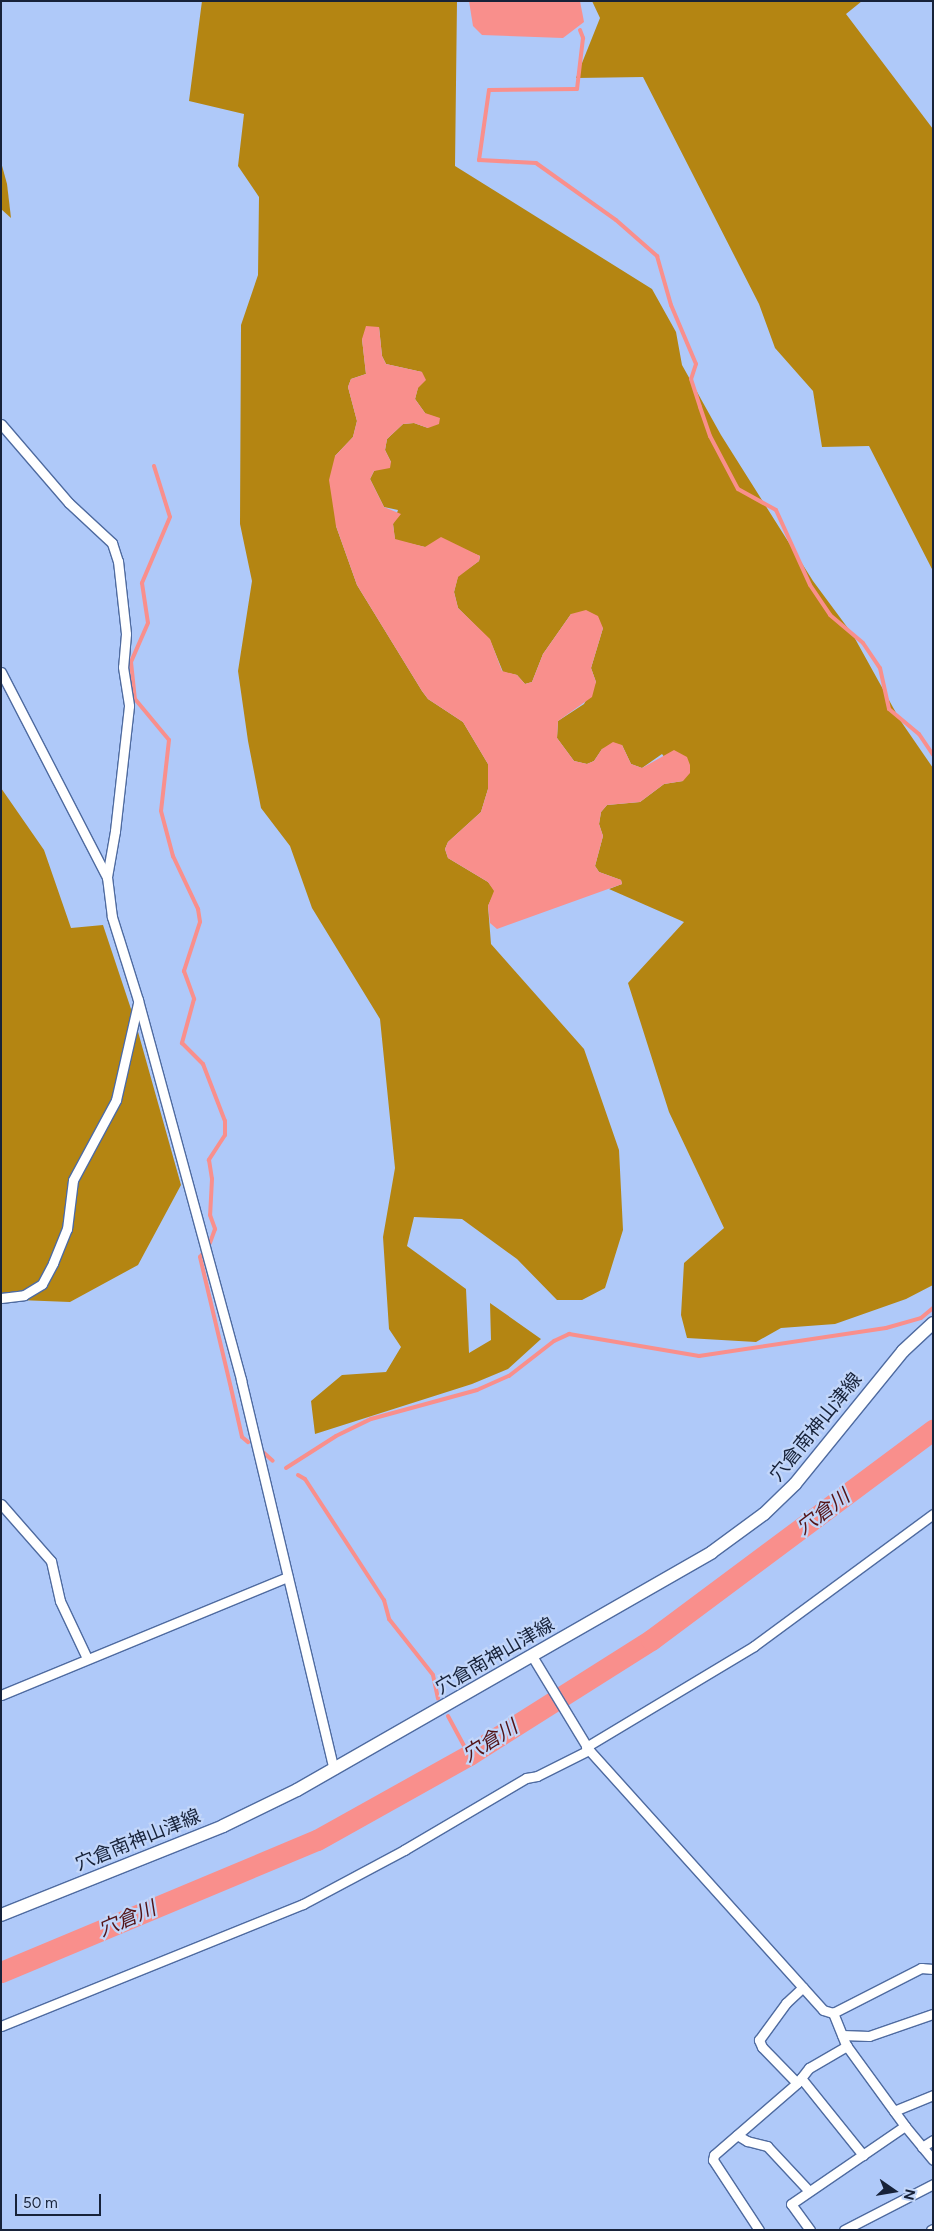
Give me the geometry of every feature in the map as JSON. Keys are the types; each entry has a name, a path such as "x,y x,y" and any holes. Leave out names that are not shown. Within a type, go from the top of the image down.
{"main road":[{"name":"穴倉南神山津線","path":"1,1915 223,1826 334,1769 534,1660 712,1552 764,1514 795,1484 903,1351 933,1323"}],"street":[{"path":"1,424 69,502 112,543 118,561 126,634 123,667 129,706 107,877 112,917 138,1000 241,1380 334,1769"},
{"path":"1,672 107,877"},
{"path":"1,1298 24,1295 42,1284 53,1264 67,1229 73,1180 116,1100 138,1000"},
{"path":"1,1504 51,1561 60,1601 87,1658"},
{"path":"1,2026 303,1904 389,1858 526,1778 537,1776 754,1646 933,1514"},
{"path":"1,1695 288,1576"},
{"path":"534,1660 586,1747 823,2010 833,2013 921,1968 933,1968"},
{"path":"803,1987 786,2003 759,2040 799,2081 863,2155"},
{"path":"833,2013 847,2046 905,2126 933,2160"},
{"path":"842,2035 868,2036 933,2014"},
{"path":"760,2230 713,2160 714,2154 799,2081 809,2068 847,2046"},
{"path":"894,2111 933,2095"},
{"path":"810,2230 790,2204 905,2126"},
{"path":"738,2135 747,2142 767,2146 808,2190"},
{"path":"922,2147 933,2140"},
{"path":"844,2230 933,2184"}],"shaded area":[{"path":"202,1 457,1 455,166 652,289 676,332 682,365 721,435 813,581 853,635 900,720 933,768 933,1285 906,1299 835,1324 781,1328 756,1342 687,1338 681,1315 684,1263 724,1228 669,1112 628,983 684,922 609,889 622,884 621,880 599,872 595,866 603,836 599,824 601,812 607,805 640,802 664,784 683,781 662,754 642,768 631,764 622,745 602,749 594,761 587,764 574,761 557,738 558,721 584,704 596,682 591,668 603,628 571,614 543,654 532,682 525,684 517,675 503,672 490,640 458,608 454,592 458,576 479,561 480,556 450,544 425,547 395,540 393,524 398,510 384,507 370,479 374,471 391,462 385,450 387,439 403,424 414,423 428,428 425,413 415,399 422,372 386,364 382,356 379,327 362,339 366,374 351,379 348,387 357,421 353,437 335,456 336,526 357,585 422,691 428,699 463,722 488,764 488,789 481,812 448,842 445,849 448,858 488,882 495,891 488,906 491,944 584,1049 619,1150 623,1230 605,1288 582,1300 557,1300 517,1259 462,1219 414,1217 407,1246 466,1289 469,1353 491,1340 490,1303 541,1339 508,1369 472,1384 315,1434 311,1401 342,1375 386,1372 401,1347 389,1329 383,1237 395,1168 380,1019 312,908 290,846 261,808 248,741 238,671 252,581 240,524 241,325 258,275 259,197 238,166 244,114 189,101"},
{"path":"469,1 580,1 584,22 563,38 482,35 473,26"},
{"path":"592,1 862,1 846,14 933,129 933,571 869,446 822,447 813,391 775,348 759,304 643,77 576,78 600,18"},
{"path":"1,162 7,184 11,218 1,209"},
{"path":"366,326 379,327 382,356 386,364 422,372 426,380 418,388 415,399 425,413 440,418 439,424 428,428 414,423 403,424 387,439 385,450 391,462 390,468 374,471 370,479 384,507 401,514 393,524 395,539 425,547 441,537 480,556 479,561 458,577 454,592 458,608 490,639 502,671 517,675 525,684 532,682 543,654 571,614 586,610 598,616 603,628 591,668 596,682 592,697 558,721 557,738 574,761 587,764 594,761 602,749 613,742 622,745 631,764 642,768 674,750 687,757 690,765 690,773 683,781 664,784 640,802 607,805 601,812 599,824 603,836 595,866 599,872 621,880 622,884 497,929 490,923 488,906 494,891 488,882 448,858 445,849 448,842 481,812 488,789 488,764 463,722 428,699 422,691 357,585 336,526 329,480 335,456 353,437 357,421 348,387 351,379 366,374 362,339"},
{"path":"1,788 44,850 71,928 103,925 135,1021 181,1185 138,1265 70,1302 19,1300 1,1295"}],"waterway":[{"path":"580,30 583,38 577,89 489,90 479,160 536,163 616,220 657,256 671,305 696,364 691,379 710,436 738,489 776,510 810,585 830,615 863,643 880,668 889,709 919,734 933,755"},
{"path":"154,466 170,517 142,583 148,623 131,662 135,699 169,740 161,811 173,856 198,909 200,922 184,971 194,999 182,1043 203,1064 225,1121 225,1135 209,1160 212,1179 210,1215 215,1229 210,1243"},
{"path":"204,1252 200,1257 242,1437 248,1442"},
{"path":"286,1468 336,1436 371,1419 477,1390 509,1376 554,1341 569,1334 699,1356 886,1328 921,1318 933,1308"},
{"name":"穴倉川","path":"1,1972 317,1840 469,1755 651,1640 933,1430"},
{"path":"263,1452 273,1461"},
{"path":"298,1475 305,1479 384,1600 389,1619 433,1675 438,1698"},
{"path":"448,1716 469,1755"}]}
